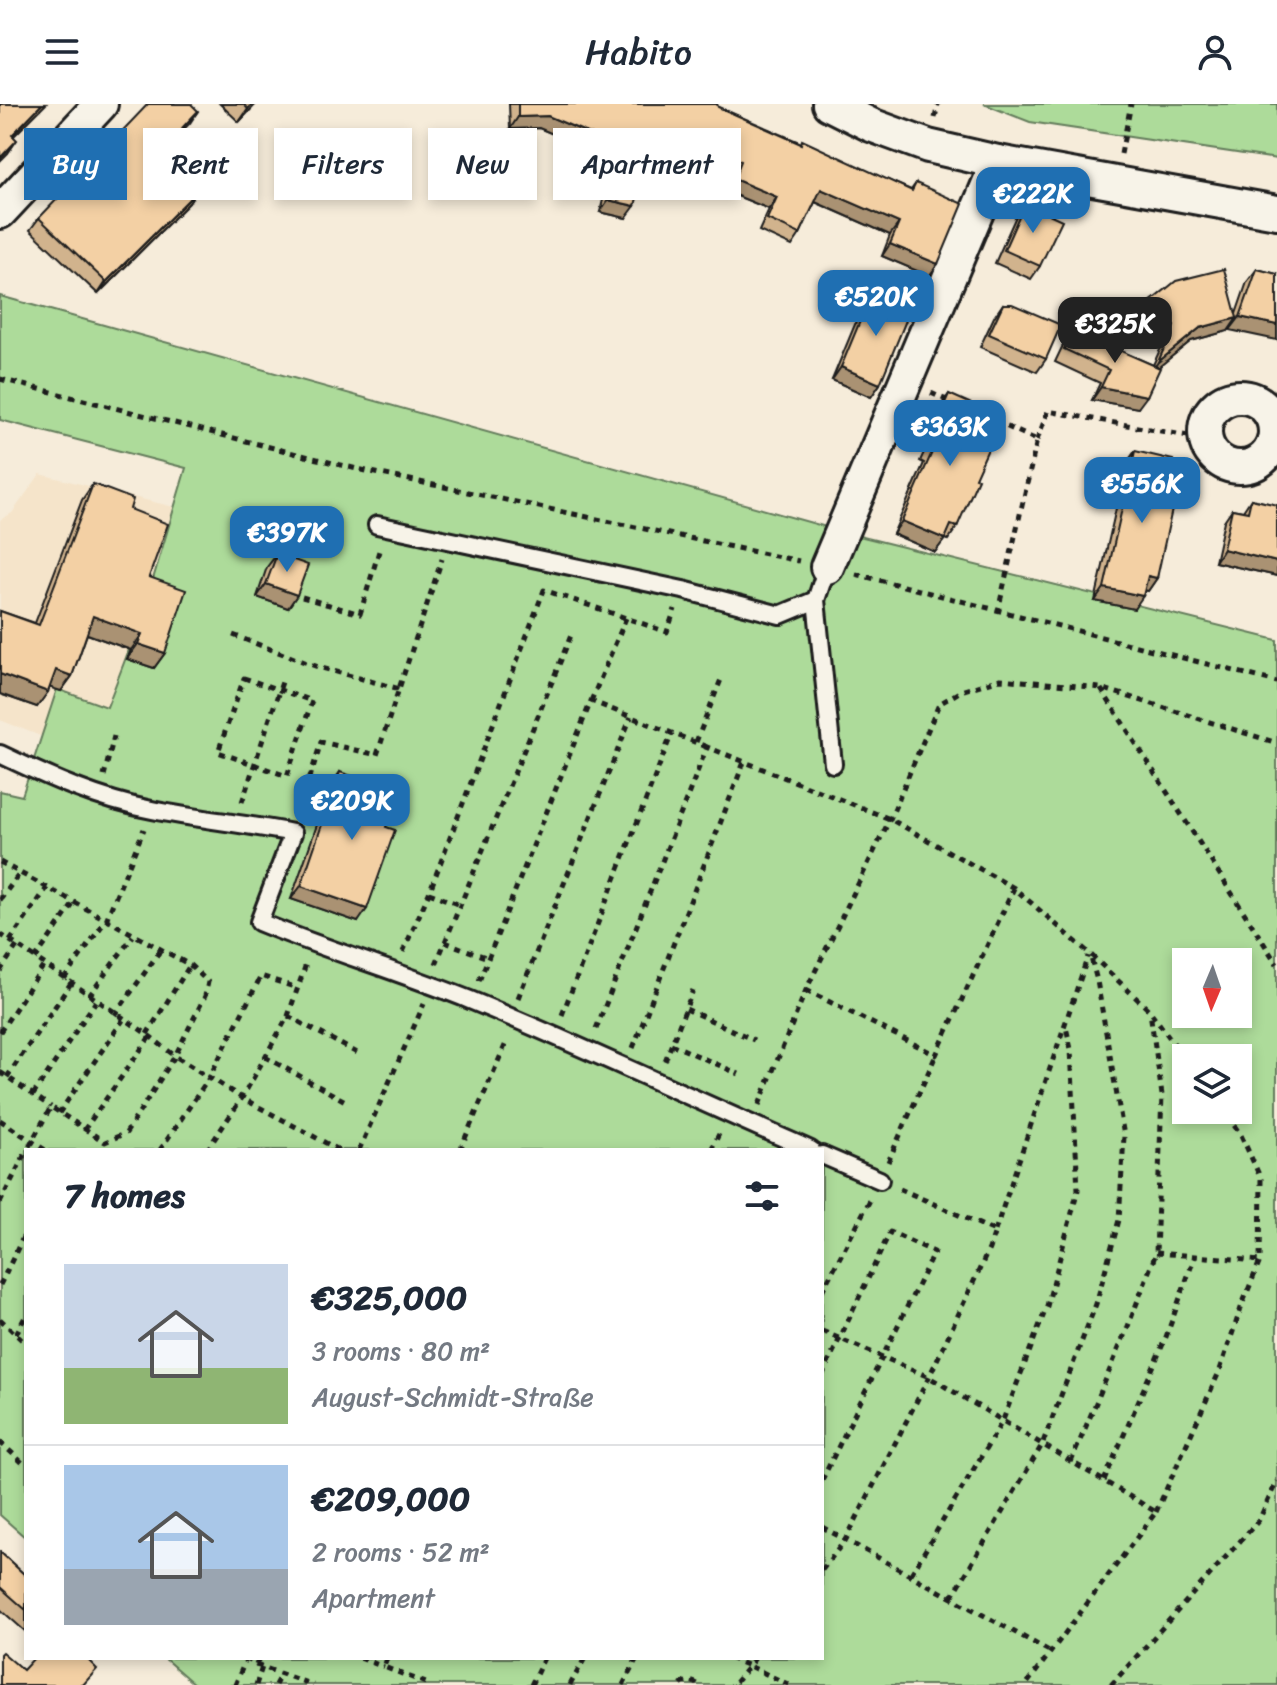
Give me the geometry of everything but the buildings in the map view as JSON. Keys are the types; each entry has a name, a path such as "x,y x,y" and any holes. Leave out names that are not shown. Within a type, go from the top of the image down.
{"street":[{"path":"0,212 101,104"},
{"path":"829,104 871,125 928,146 998,162 1277,212"},
{"path":"827,567 998,162"},
{"path":"1234,397 1248,398 1274,410 1276,436 1272,458 1239,468 1223,464 1212,453 1205,439 1205,425 1211,412 1221,402 1234,397"}],"lane":[{"path":"377,525 683,590 780,615 816,600"},
{"path":"827,567 816,600 833,764"},
{"path":"0,754 98,796 151,810 234,821 293,833 259,922 314,945 471,1000 806,1148"},
{"path":"824,1156 880,1180"}],"path":[{"path":"1115,183 1131,104"},
{"path":"0,379 357,469 827,567 1277,682"},
{"path":"905,381 958,405"},
{"path":"998,611 1037,440 1048,411 1205,439"},
{"path":"984,417 1037,440"},
{"path":"293,833 321,742 377,755 447,542"},
{"path":"302,597 360,614 379,551"},
{"path":"394,973 429,893 544,590 667,632 683,590"},
{"path":"471,1000 626,618"},
{"path":"360,1148 572,633"},
{"path":"233,635 318,667 400,689"},
{"path":"696,742 722,677"},
{"path":"244,678 312,701 287,776 255,766 218,752 244,678"},
{"path":"751,1124 806,990 890,819 939,704 961,691 1000,679 1101,688 1277,743"},
{"path":"234,821 282,682"},
{"path":"1101,688 1277,964"},
{"path":"591,701 890,819 1014,888 1150,1011 1174,1044"},
{"path":"461,1148 631,717"},
{"path":"554,1035 672,733"},
{"path":"98,796 114,736"},
{"path":"588,1050 707,747"},
{"path":"625,1067 744,762"},
{"path":"64,979 106,920 151,810"},
{"path":"0,862 190,965 208,982 205,996 175,1056 126,1133 105,1142 0,1072"},
{"path":"0,900 20,873"},
{"path":"10,941 47,888"},
{"path":"824,1287 880,1180 1014,888"},
{"path":"429,893 460,905"},
{"path":"35,959 74,903"},
{"path":"0,934 209,1078 335,1148"},
{"path":"89,996 133,935"},
{"path":"445,942 488,958"},
{"path":"208,1148 242,1098 288,1016 314,945"},
{"path":"0,971 17,946"},
{"path":"115,1015 160,951"},
{"path":"824,1567 846,1539 929,1377 995,1231 1089,953"},
{"path":"952,1597 1042,1445 1096,1304 1119,1220 1124,1136 1097,981 1089,953"},
{"path":"0,1032 44,965"},
{"path":"84,1130 148,1036 190,965"},
{"path":"161,1148 209,1078 261,976 297,988"},
{"path":"7,1077 71,983"},
{"path":"657,1081 693,990"},
{"path":"806,990 936,1055"},
{"path":"33,1095 96,1001"},
{"path":"686,1009 754,1040"},
{"path":"1071,1462 1156,1253 1162,1095 1150,1011"},
{"path":"288,1016 359,1054"},
{"path":"59,1113 123,1020"},
{"path":"911,1574 1003,1420 1047,1306 1078,1190 1071,1049 1066,1027"},
{"path":"671,1044 739,1074"},
{"path":"265,1057 349,1103"},
{"path":"28,1148 51,1107"},
{"path":"0,1120 42,1148"},
{"path":"1026,1685 1156,1512 1220,1370 1260,1261 1261,1179 1233,1124"},
{"path":"0,1203 24,1155"},
{"path":"880,1180 995,1231"},
{"path":"824,1372 890,1232 934,1252 824,1472"},
{"path":"0,1285 24,1235"},
{"path":"1156,1253 1260,1261"},
{"path":"1104,1481 1166,1337 1195,1256"},
{"path":"0,1319 24,1342"},
{"path":"16,1334 24,1319"},
{"path":"824,1332 929,1377 1156,1512"},
{"path":"0,1442 24,1464"},
{"path":"1111,1685 1259,1520 1277,1481"},
{"path":"824,1528 1051,1652"},
{"path":"235,1685 245,1660"},
{"path":"365,1660 431,1685"},
{"path":"384,1667 386,1660"},
{"path":"531,1685 543,1660"},
{"path":"570,1685 584,1660"},
{"path":"623,1685 636,1660"},
{"path":"735,1660 790,1685"},
{"path":"733,1685 754,1660"},
{"path":"256,1685 259,1663 294,1682 313,1685"},
{"path":"275,1685 281,1674"},
{"path":"681,1685 693,1681 699,1685"}],"shaded area":[{"path":"40,474 174,507 143,613 107,707 57,689 43,737 0,720 0,520 12,513"}],"green space":[{"path":"984,104 1277,104 1277,159 1030,122"},
{"path":"0,296 855,535 1277,640 1277,1685 195,1685 166,1660 824,1660 824,1148 24,1148 24,1536 0,1515 0,791 22,796 57,689 107,707 143,613 186,468 0,420"}]}
